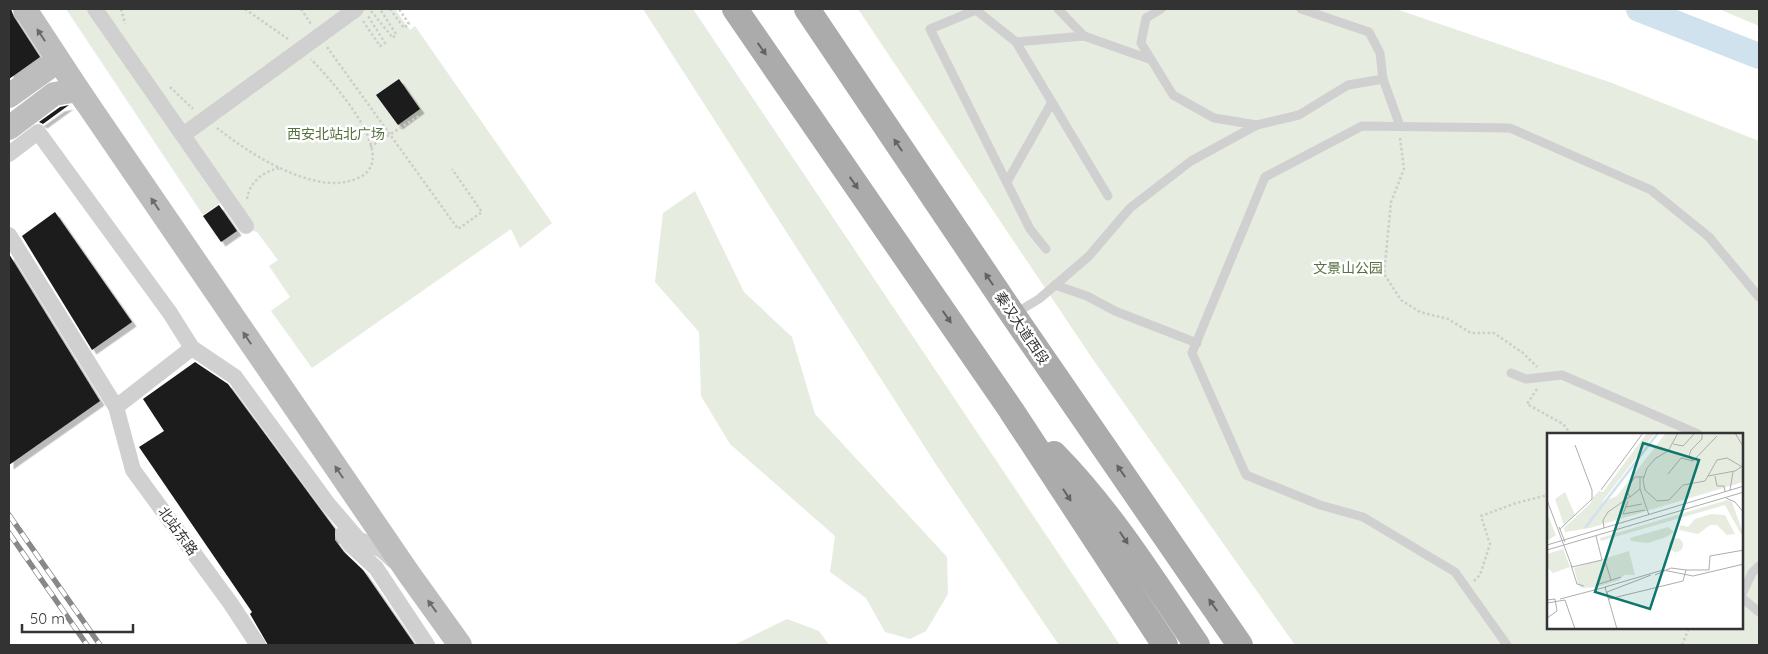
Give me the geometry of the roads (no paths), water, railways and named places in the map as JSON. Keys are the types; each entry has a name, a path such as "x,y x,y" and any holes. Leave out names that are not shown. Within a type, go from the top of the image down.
{"main road":[{"path":"25,9 102,126"},
{"path":"735,9 1011,410 1165,645"},
{"name":"秦汉大道西段","path":"807,9 1240,645"},
{"path":"9,96 58,60"},
{"path":"9,128 54,94 78,90 409,574 460,645"},
{"path":"1011,410 1091,495 1120,532 1197,645"}],"street":[{"path":"94,9 246,226"},
{"path":"183,136 355,9"},
{"path":"9,154 38,132 170,312 192,348 235,377 328,504 358,539 382,550 409,574"},
{"name":"北站东路","path":"9,235 116,407 133,470 231,604 258,645"},
{"path":"116,407 192,348"},
{"path":"235,377 350,545 376,568 427,645"}],"lane":[{"path":"1058,9 1084,36"},
{"path":"1161,9 1146,18 1141,43 1149,59 1173,95 1214,118 1257,125"},
{"path":"1301,9 1370,32 1380,53 1383,79 1400,126"},
{"path":"1046,249 1030,229 930,29 976,10 1016,42 1108,196"},
{"path":"1016,42 1084,36 1149,59"},
{"path":"1013,314 1039,299 1089,256 1130,208 1191,161 1257,125 1299,115 1348,86 1383,79"},
{"path":"1007,182 1052,102"},
{"path":"1507,645 1455,572 1364,517 1320,506 1246,475 1192,353 1265,177 1362,126 1510,128 1651,190 1708,237 1759,297"},
{"path":"1055,285 1087,296 1115,311 1197,343"},
{"path":"1511,373 1526,379 1562,375 1696,433"},
{"path":"1743,592 1752,573 1759,566"},
{"path":"1743,599 1759,612"}],"waterway":[{"path":"1639,9 1759,56"}],"railway":[{"path":"9,515 100,645"},
{"path":"9,533 87,645"}],"park label":[{"name":"西安北站北广场","path":"336,134"},
{"name":"文景山公园","path":"1348,268"}]}
